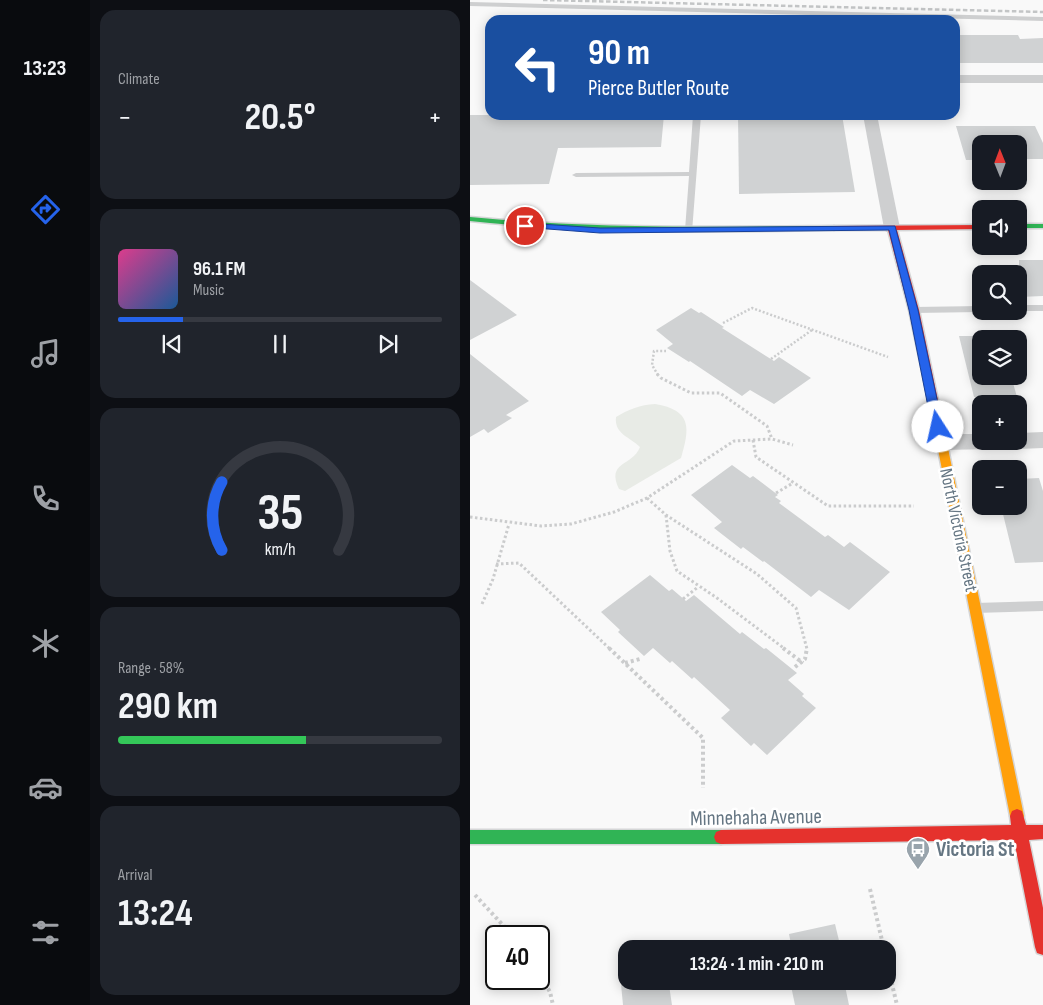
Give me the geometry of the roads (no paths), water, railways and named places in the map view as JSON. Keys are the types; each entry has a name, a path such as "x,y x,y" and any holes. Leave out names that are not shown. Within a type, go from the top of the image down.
{"street":[{"path":"960,79 1043,79"},
{"name":"North Victoria Street","path":"871,120 892,228 914,310 1043,947"},
{"path":"470,219 574,229 689,230 972,227"},
{"path":"1027,226 1043,226"},
{"path":"1027,441 1043,440"},
{"path":"940,442 972,441"},
{"name":"Minnehaha Avenue","path":"470,837 631,838 1043,832"}],"lane":[{"path":"470,4 890,15"},
{"path":"960,17 1043,19"},
{"path":"689,230 697,120"},
{"path":"576,175 693,174"},
{"path":"1027,308 1043,308"},
{"path":"914,310 972,309"},
{"path":"975,608 1043,606"}],"railway":[{"path":"543,0 1043,12"}],"place":[{"name":"Victoria St","path":"918,870"}]}
